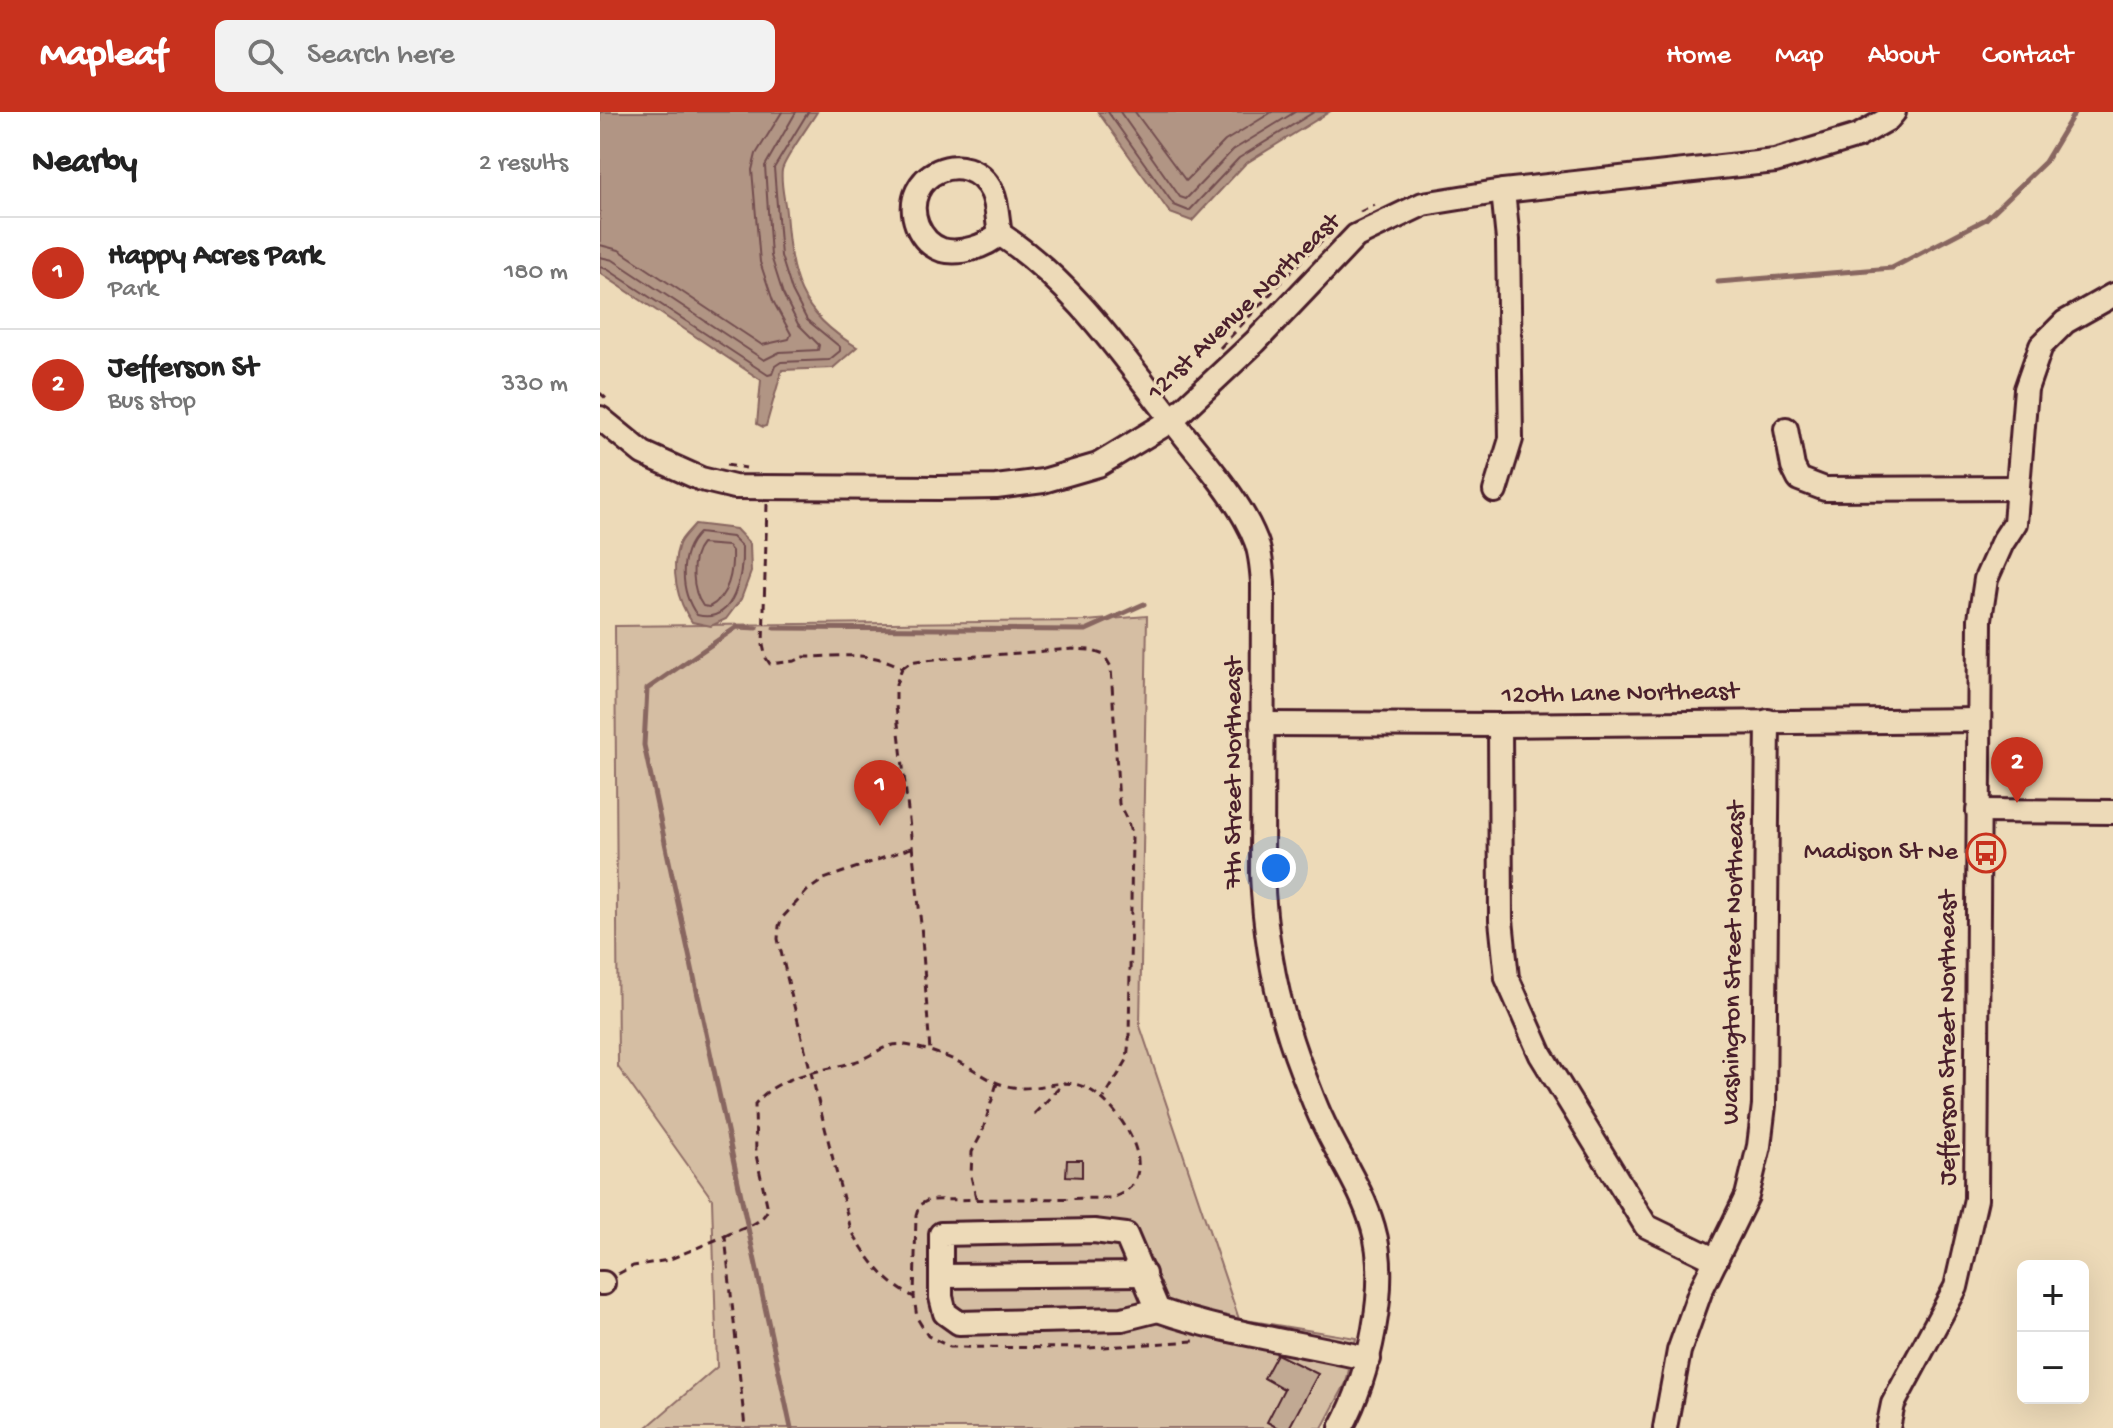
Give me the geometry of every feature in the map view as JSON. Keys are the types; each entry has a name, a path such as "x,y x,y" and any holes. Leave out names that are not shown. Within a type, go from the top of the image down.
{"street":[{"name":"121st Avenue Northeast","path":"605,410 643,453 701,479 734,487 761,478 982,487 1043,481 1098,465 1172,420 1256,341 1356,236 1423,204 1503,191 1775,161 1858,136 1888,119 1894,112"},
{"path":"1495,491 1511,439 1508,240 1503,191"},
{"name":"7th Street Northeast","path":"1000,234 1026,251 1063,284 1106,331 1244,517 1257,542 1263,583 1262,874 1269,958 1280,1006 1300,1067 1374,1228 1379,1268 1369,1359 1354,1405 1341,1428"},
{"name":"Jefferson Street Northeast","path":"1888,1428 1893,1404 1956,1287 1976,1199 1980,619 1986,579 2015,523 2026,389 2041,346 2065,322 2113,295"},
{"path":"1786,429 1791,458 1799,479 1825,489 2017,488"},
{"name":"120th Lane Northeast","path":"1262,724 1979,720"},
{"name":"Washington Street Northeast","path":"1665,1428 1679,1351 1700,1292 1747,1196 1759,1146 1764,1105 1768,721"},
{"path":"1500,725 1501,920 1507,978 1541,1055 1646,1226 1716,1260"},
{"path":"1978,811 2113,812"},
{"path":"1158,1310 1126,1235 1094,1231 941,1234 941,1297 945,1313 959,1323 1122,1319 1158,1310 1262,1338 1369,1359"},
{"path":"941,1276 1144,1274"}],"path":[{"path":"1353,217 1377,204"},
{"path":"1220,348 1312,249 1333,233"},
{"path":"600,393 605,410"},
{"path":"716,462 761,478 766,621 763,645 770,664 803,657 869,656 888,659 902,668"},
{"path":"930,1053 921,924 896,706 896,684 902,668 910,662 923,660 1090,650 1104,655 1111,667 1119,804 1132,837 1127,1060 1103,1099"},
{"path":"811,1073 778,939 782,918 807,891 824,879 911,848"},
{"path":"601,1283 633,1266 668,1260 758,1222 766,1215 768,1209 756,1155 755,1104 770,1089 811,1073 861,1059 889,1046 905,1045 964,1064 997,1083 1017,1088 1065,1082 1078,1084 1103,1099 1124,1124 1140,1165 1136,1181 1123,1194 1111,1198 929,1200 919,1205 916,1215 914,1297"},
{"path":"1034,1114 1065,1082"},
{"path":"976,1199 971,1176 972,1152 982,1133 997,1083"},
{"path":"725,1236 745,1428"}],"shaded area":[{"path":"1147,616 1140,1026 1239,1319 1356,1338 1346,1383 1322,1428 646,1428 717,1367 712,1199 618,1067 615,626 1085,621"}],"water":[{"path":"600,112 817,112 782,170 791,256 795,275 810,307 837,334 857,347 833,368 782,370 766,426 757,424 761,380 600,273"},
{"path":"1098,112 1329,112 1245,164 1192,221 1170,213"},
{"path":"695,524 736,529 750,544 751,572 741,599 726,619 711,626 692,622 682,605 676,585 675,564 679,544"}],"building":[{"path":"1067,1160 1082,1160 1082,1177 1066,1176"},
{"path":"1277,1354 1318,1374 1289,1428 1278,1428 1267,1422 1284,1389 1264,1378"}],"waterway":[{"path":"1718,282 1892,268 1986,219 2045,162 2075,112"},
{"path":"774,628 1086,630 1144,604"},
{"path":"757,628 737,627 647,689 644,745 791,1428"}],"place":[{"name":"Jefferson St","path":"2017,803"},
{"name":"Happy Acres Park","path":"880,826"},
{"name":"Madison St Ne","path":"1986,853"}]}
